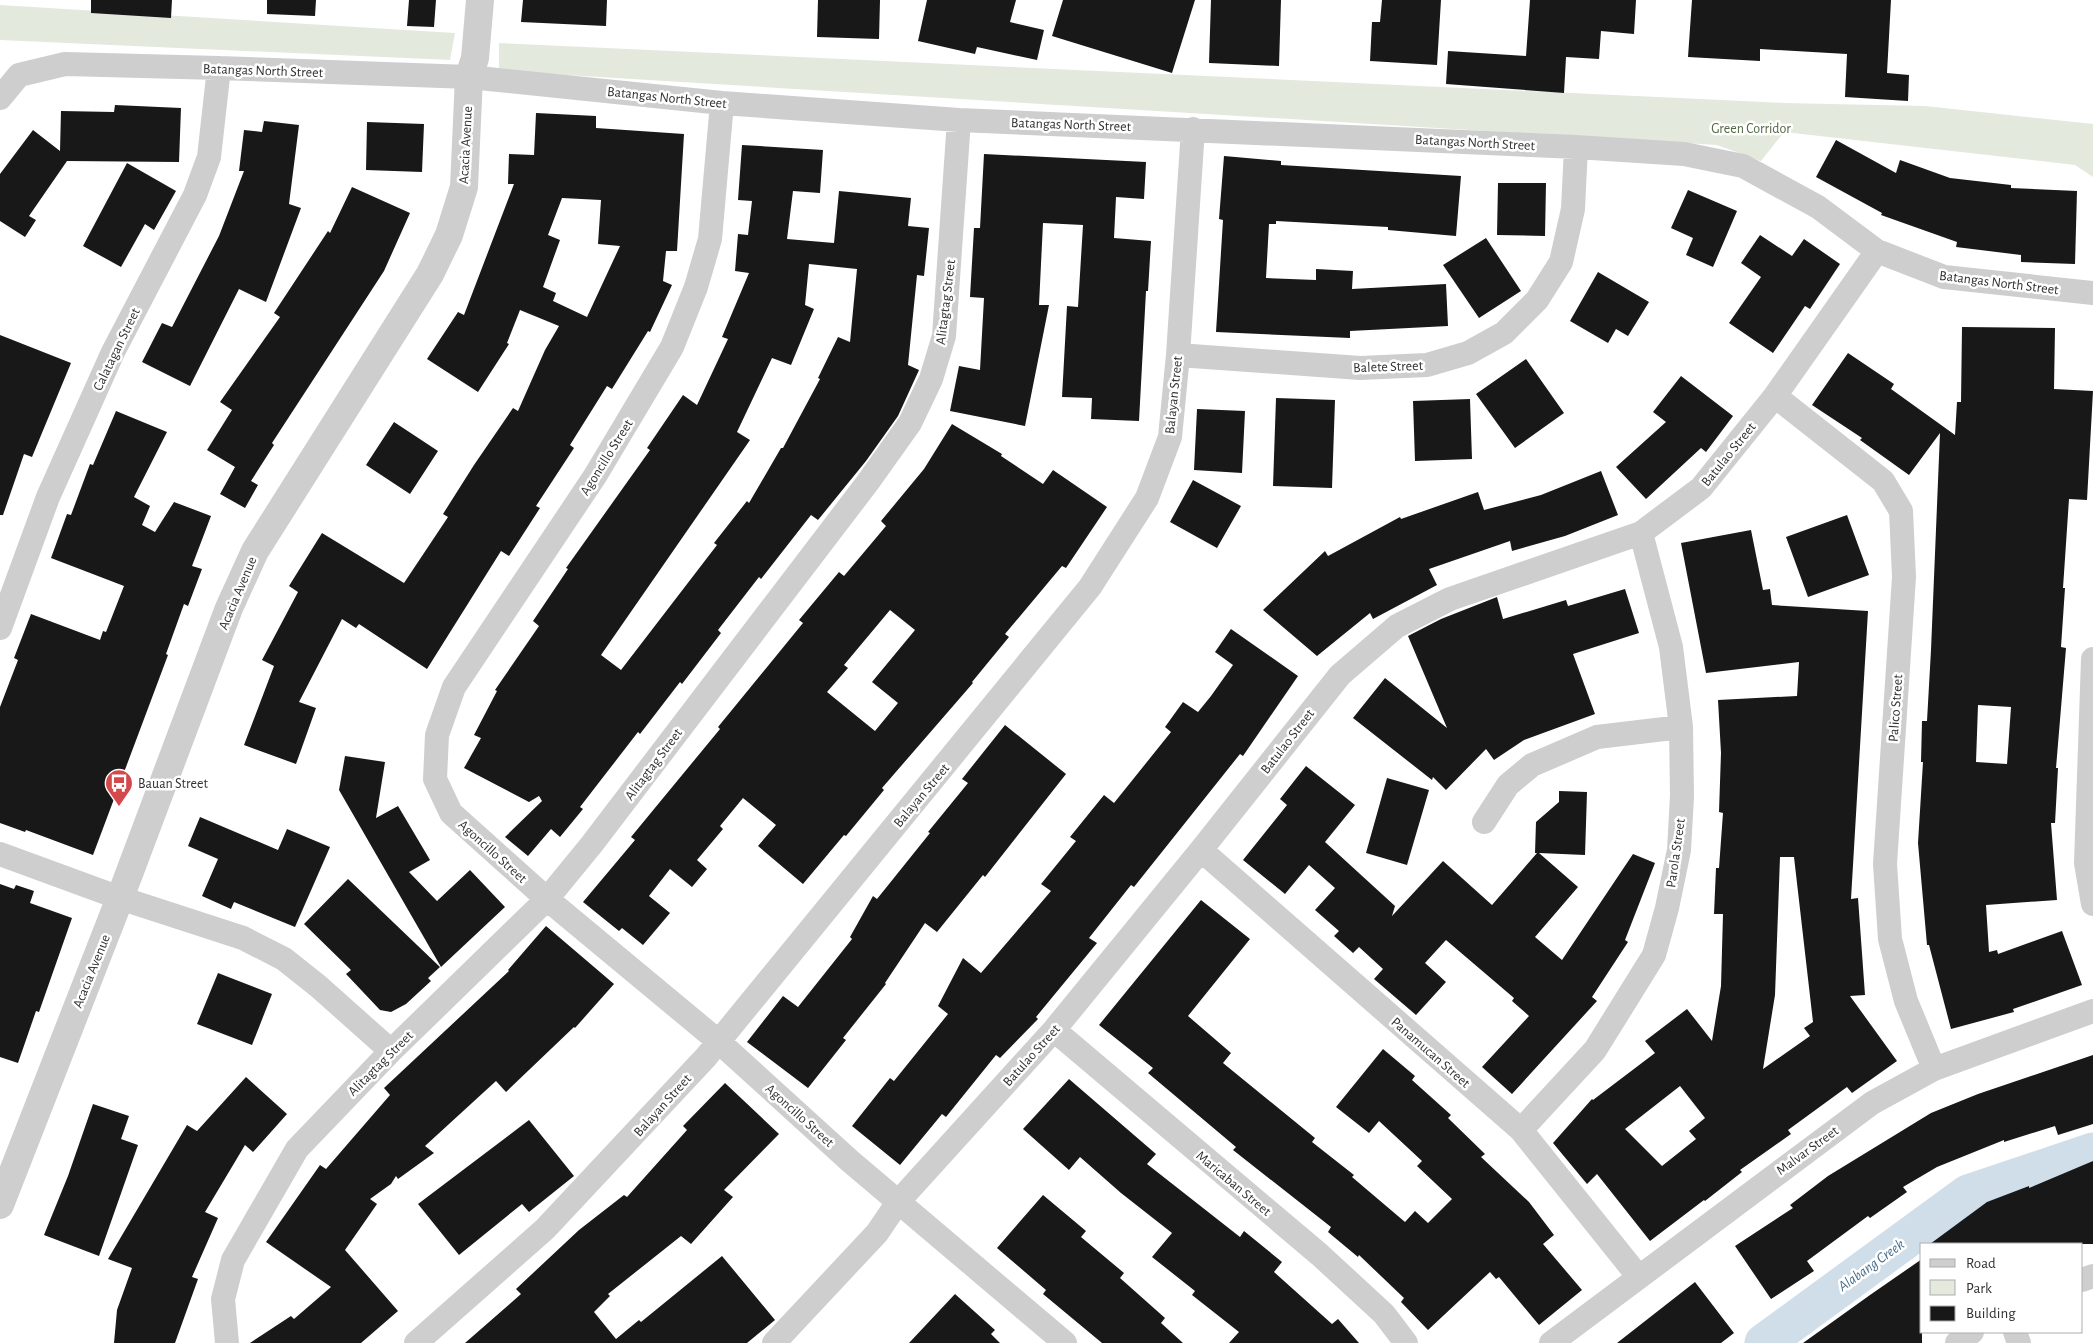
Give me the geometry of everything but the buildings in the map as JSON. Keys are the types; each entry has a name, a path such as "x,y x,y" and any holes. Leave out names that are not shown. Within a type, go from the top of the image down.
{"street":[{"name":"Acacia Avenue","path":"0,1205 120,898 229,608 255,550 430,274 449,235 464,187 469,77 475,58 480,0"},
{"name":"Batangas North Street","path":"0,98 19,75 65,64 219,68 469,77 722,103 959,120 1193,129 1684,154 1743,166 1818,207 1877,251 1944,277 2093,293"},
{"name":"Calatagan Street","path":"0,628 48,497 113,352 195,195 209,157 219,68"},
{"name":"Agoncillo Street","path":"722,103 710,239 696,287 672,348 595,476 454,687 437,735 435,780 451,813 547,899 718,1041 898,1202 1065,1343"},
{"name":"Alitagtag Street","path":"227,1343 223,1299 233,1260 297,1149 391,1050 547,899 592,844 910,423 931,380 944,336 959,120"},
{"name":"Balayan Street","path":"416,1343 545,1229 624,1147 718,1041 1090,587 1146,498 1170,437 1178,354 1193,129"},
{"name":"Balete Street","path":"1178,354 1360,368 1427,366 1468,353 1504,333 1536,300 1561,262 1574,209 1576,147"},
{"name":"Batulao Street","path":"774,1343 877,1233 898,1202 1054,1030 1201,850 1340,675 1397,626 1450,599 1641,533 1701,488 1775,396 1877,251"},
{"name":"Palico Street","path":"1775,396 1883,481 1901,511 1904,577 1885,864 1890,939 1906,1001 1934,1070"},
{"name":"Parola Street","path":"1521,1130 1595,1050 1654,955 1667,908 1679,850 1682,796 1681,727 1671,647 1641,533"},
{"path":"2093,659 2086,863 2093,904"},
{"path":"1484,822 1508,786 1532,765 1597,737 1681,727"},
{"name":"Panamucan Street","path":"1201,850 1521,1130 1638,1276"},
{"path":"0,854 120,898 243,938 284,959 391,1050"},
{"name":"Malvar Street","path":"1551,1343 1638,1276 1872,1103 1934,1070 2093,1011"},
{"name":"Maricaban Street","path":"1054,1030 1320,1255 1384,1314 1406,1343"},
{"path":"1956,1343 1971,1333"}],"green space":[{"path":"0,5 455,33 450,60 0,40"},
{"name":"Green Corridor","path":"499,43 1784,103 1925,106 2093,124 2093,177 2075,165 1784,132 1761,161 1717,145 499,71"}],"waterway":[{"name":"Alabang Creek","path":"1764,1343 1968,1194 2093,1152"}],"place":[{"name":"Bauan Street","path":"119,807"}]}
